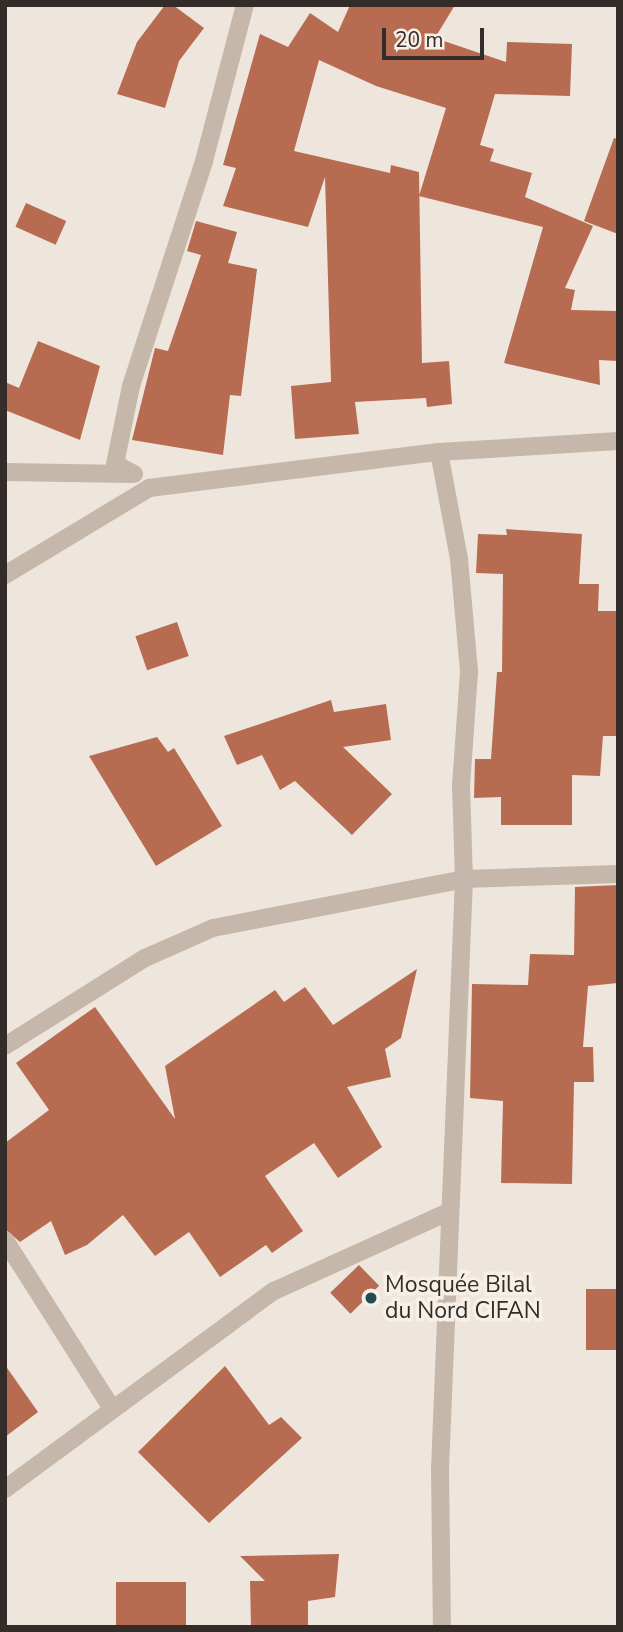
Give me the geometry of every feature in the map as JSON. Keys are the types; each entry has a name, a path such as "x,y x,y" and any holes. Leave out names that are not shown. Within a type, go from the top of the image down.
{"street":[{"path":"149,488 134,474 115,464 131,386 204,161 245,5"},
{"path":"5,575 149,488 439,452 618,441"},
{"path":"439,452 459,559 469,672 461,785 464,879 448,1212 440,1469 442,1627"},
{"path":"5,471 134,474"},
{"path":"5,1046 145,958 213,928 464,879 618,874"},
{"path":"5,1489 111,1407 274,1291 448,1212"},
{"path":"5,1240 111,1407"}],"building":[{"path":"165,5 173,5 204,28 179,61 165,108 117,94 137,42"},
{"path":"350,5 455,5 435,38 506,62 507,42 572,44 570,96 495,94 480,145 494,149 490,161 532,173 525,197 593,226 565,288 575,290 571,310 618,311 618,361 599,360 600,385 504,363 543,227 419,196 422,363 449,361 452,404 427,407 426,398 355,402 359,434 295,439 291,386 331,382 325,177 308,227 223,206 236,168 223,165 260,34 288,47 310,13 338,32","holes":["319,60 376,86 446,108 419,195 419,172 391,165 390,173 294,151"]},
{"path":"614,138 618,139 618,234 584,221"},
{"path":"26,203 66,221 56,245 15,227"},
{"path":"196,221 237,232 228,263 257,269 241,396 230,395 223,455 132,440 155,348 168,351 201,255 187,251"},
{"path":"38,341 100,366 80,440 5,410 5,382 19,388"},
{"path":"506,529 582,534 579,584 599,584 598,611 618,611 618,736 603,736 600,776 572,775 572,825 501,825 501,797 474,798 475,759 491,759 497,672 502,672 503,574 476,573 478,534 507,535"},
{"path":"177,622 189,656 147,670 135,636"},
{"path":"331,700 334,712 386,704 391,740 343,747 392,794 352,835 295,781 280,790 262,755 237,765 224,736"},
{"path":"157,737 168,752 174,748 222,826 156,866 89,756"},
{"path":"618,885 618,983 588,986 583,1047 593,1047 594,1082 574,1082 572,1184 501,1183 503,1101 470,1098 472,984 528,985 530,954 574,955 575,887"},
{"path":"417,969 401,1038 385,1049 391,1077 347,1087 382,1147 338,1178 314,1143 265,1176 303,1231 272,1253 266,1245 220,1277 189,1232 155,1256 123,1215 87,1245 65,1255 51,1221 20,1242 5,1229 5,1143 49,1110 16,1063 95,1007 175,1119 165,1066 275,990 284,1002 305,987 333,1025"},
{"path":"359,1265 379,1286 350,1314 330,1293"},
{"path":"586,1289 618,1289 618,1350 586,1350"},
{"path":"5,1365 38,1412 5,1437"},
{"path":"225,1366 269,1425 281,1417 302,1438 209,1523 138,1452"},
{"path":"339,1554 335,1597 308,1601 308,1627 251,1627 250,1581 265,1581 240,1556"},
{"path":"116,1582 186,1582 186,1627 116,1627"}],"place":[{"name":"Mosquée Bilal du Nord CIFAN","path":"371,1298"}]}
